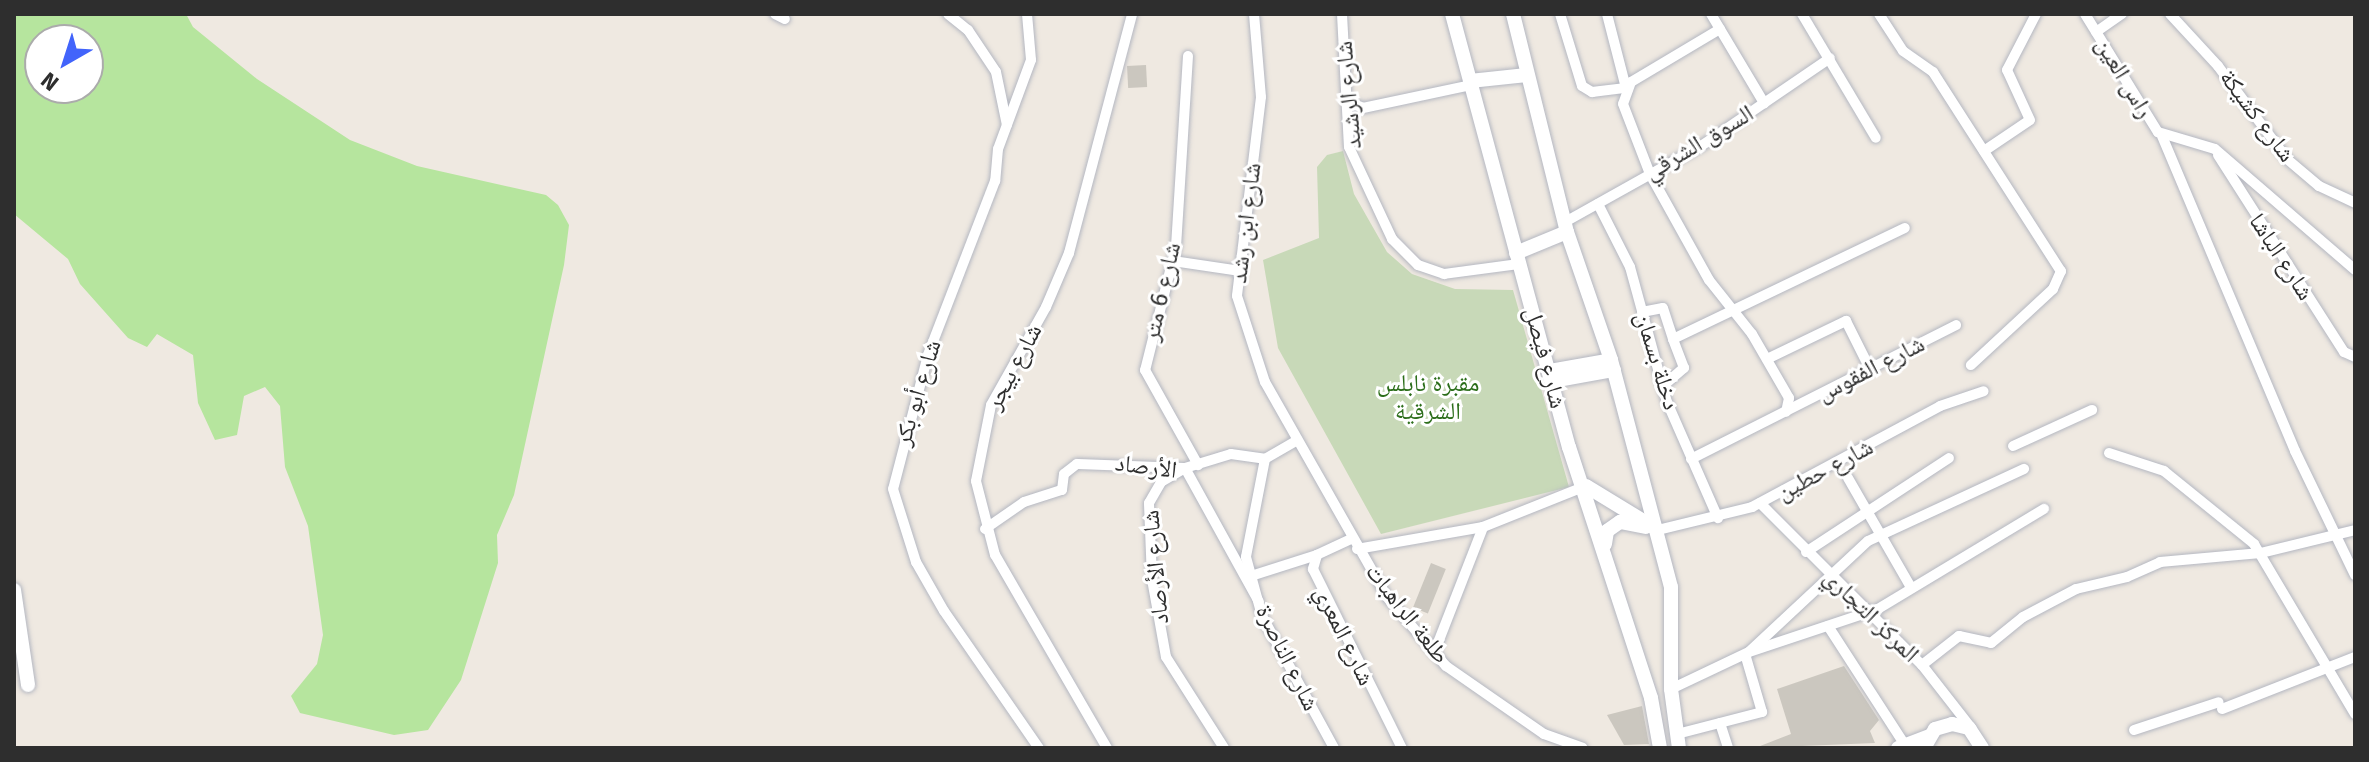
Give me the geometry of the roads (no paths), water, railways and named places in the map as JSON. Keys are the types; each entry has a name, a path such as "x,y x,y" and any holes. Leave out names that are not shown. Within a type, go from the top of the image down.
{"main road":[{"name":"شارع فيصل","path":"1452,14 1551,376 1651,698 1660,748"},
{"path":"1513,14 1566,227 1612,365 1671,587 1671,689 1678,741"},
{"path":"1471,86 1528,79"},
{"path":"1517,258 1566,227"},
{"path":"1551,376 1612,365"},
{"path":"1586,486 1658,530"},
{"path":"1604,546 1607,531 1620,522 1658,530"},
{"path":"14,590 28,685"},
{"path":"1901,746 1927,742 1952,724 1980,743"}],"street":[{"path":"948,14 968,30 996,72 1007,127"},
{"name":"شارع أبو بكر","path":"1027,14 1031,60 1007,127 995,181 910,411 893,489 923,574 1039,748"},
{"name":"شارع بيجر","path":"1107,748 1034,630 985,529 976,481 983,428 1060,279 1132,14"},
{"name":"شارع ابن رشد","path":"1254,14 1261,97 1237,296 1265,382 1354,544"},
{"name":"شارع الرشيد","path":"1342,14 1349,147 1404,254 1444,274 1499,270 1517,258"},
{"path":"1560,14 1583,88 1626,88 1720,29"},
{"path":"1607,14 1626,88 1623,104 1650,174 1709,280 1767,359 1789,398 1786,412"},
{"path":"1711,14 1764,103"},
{"path":"1802,14 1876,138"},
{"path":"1879,14 1903,51 1933,72 2061,271 2053,289 1971,365"},
{"path":"1984,151 2030,120 2007,70 2036,14"},
{"name":"راس العين","path":"2085,14 2162,136 2215,149"},
{"path":"2096,32 2122,14"},
{"name":"شارع كشيكة","path":"2170,14 2218,66 2287,159 2319,186 2355,203"},
{"name":"شارع 6 متر","path":"1188,56 1173,261 1145,370 1198,465"},
{"name":"السوق الشرقي","path":"1566,227 1830,58"},
{"path":"1346,101 1363,108 1471,86"},
{"path":"2162,136 2295,451 2355,575"},
{"path":"2215,149 2355,270"},
{"name":"شارع الباشا","path":"2215,149 2344,352 2355,357"},
{"name":"دخلة بسمان","path":"1598,204 1630,267 1663,386 1718,518"},
{"path":"1673,339 1905,228"},
{"path":"1173,261 1240,271"},
{"path":"1642,312 1663,308 1684,368 1663,386"},
{"path":"1767,359 1846,321 1870,369"},
{"name":"شارع الفقوس","path":"1691,459 1956,325"},
{"name":"شارع حطين","path":"1658,530 1718,518 1760,503 1940,406 1984,391"},
{"path":"2013,446 2092,410"},
{"path":"1265,459 1296,441"},
{"path":"2109,453 2164,471 2261,553 2355,714"},
{"name":"شارع الأرصاد","path":"1224,748 1166,657 1152,579 1150,497 1185,468 1231,454 1265,459"},
{"path":"1806,552 1949,458"},
{"name":"شارع الناصرة","path":"1265,459 1246,557 1259,602 1334,748"},
{"name":"الأرصاد","path":"985,529 1024,502 1062,490 1064,474 1077,464 1185,468 1259,602"},
{"path":"1747,653 1827,574 1880,534 2024,469"},
{"path":"1848,478 1910,586"},
{"name":"شارع المعري","path":"1402,748 1314,573 1317,555 1354,544 1483,527 1586,486"},
{"name":"المركز التجاري","path":"1760,503 1865,614 1922,665 1980,743"},
{"path":"1671,689 1747,653 1865,614 2044,509"},
{"path":"1434,653 1483,527"},
{"path":"1922,665 1959,636 1991,643 2023,617 2076,589 2160,562 2261,553 2337,538 2355,530"},
{"name":"طلعة الراهبات","path":"1354,544 1434,653 1544,734 1583,748"},
{"path":"1251,576 1317,555"},
{"path":"1828,626 1901,746"},
{"path":"1678,741 1720,723 1762,712 1747,653"},
{"path":"2134,730 2329,670 2355,657"},
{"path":"1720,723 1728,748"}],"park label":[{"name":"مقبرة نابلس الشرقية","path":"1428,398"}]}
